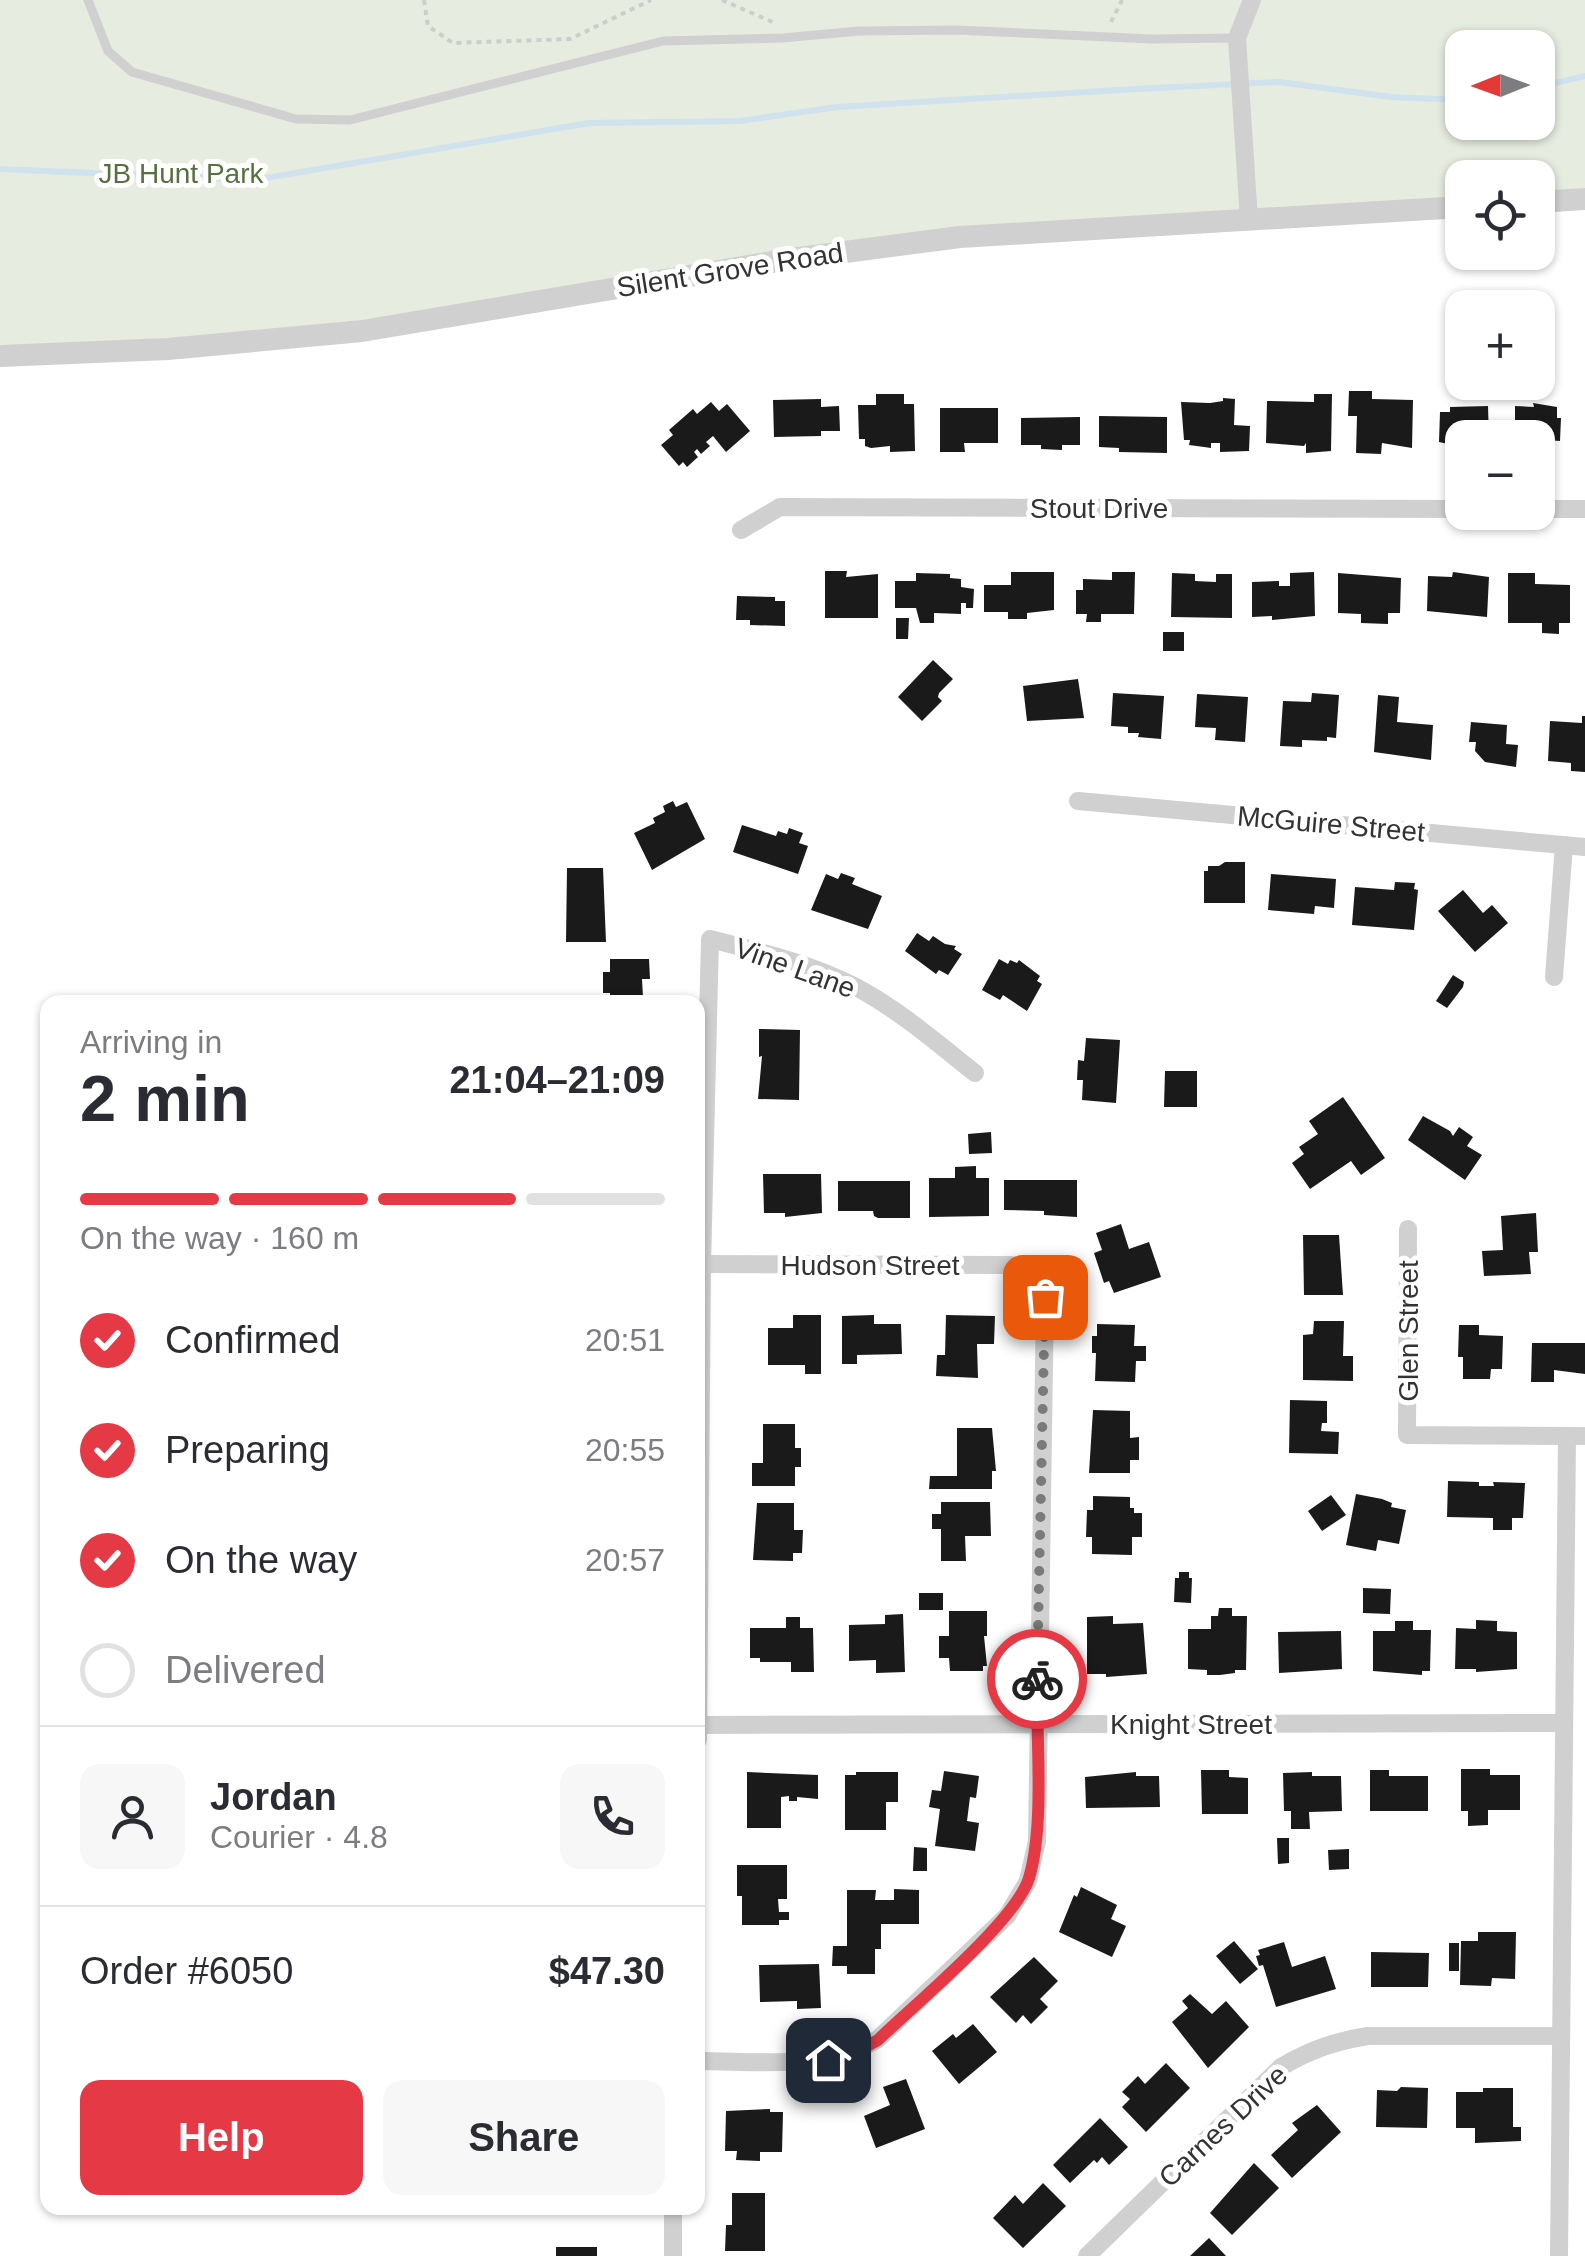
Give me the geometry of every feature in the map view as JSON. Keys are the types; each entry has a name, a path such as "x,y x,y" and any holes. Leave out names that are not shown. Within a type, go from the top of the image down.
{"street":[{"path":"1249,220 1237,38 1252,0"},
{"path":"1555,201 1585,200"},
{"name":"Silent Grove Road","path":"0,356 168,349 362,331 784,260 960,236 1445,208"},
{"name":"Stout Drive","path":"741,530 780,507 1445,509"},
{"path":"1555,509 1585,509"},
{"name":"McGuire Street","path":"1078,801 1585,847"},
{"path":"1554,978 1564,845"},
{"name":"Vine Lane","path":"705,1142 710,939 786,958 858,988 975,1073"},
{"name":"Glen Street","path":"1408,1229 1407,1435 1576,1436"},
{"name":"Hudson Street","path":"705,1264 1011,1265 1036,1274 1045,1297 1036,1724"},
{"path":"1559,2256 1564,1723 1576,1436"},
{"name":"Knight Street","path":"705,1725 1564,1723"},
{"path":"705,2061 828,2060 854,2053 878,2040 1007,1916 1028,1882 1036,1841 1036,1724"},
{"name":"Carnes Drive","path":"1087,2256 1282,2067 1310,2050 1368,2036 1561,2036"},
{"path":"673,2215 673,2256"}],"lane":[{"path":"88,0 108,51 132,72 296,119 350,120 663,41 898,30 1237,38"}],"path":[{"path":"424,0 428,26 453,43 570,39 651,0"},
{"path":"1094,36 1112,21 1122,0"}],"green space":[{"name":"JB Hunt Park","path":"0,0 1585,0 1585,199 1555,201 1555,160 1445,160 1445,208 1035,231 543,302 0,356"}],"building":[{"path":"1349,391 1372,391 1372,399 1413,400 1412,448 1382,443 1381,454 1356,453 1357,416 1348,416"},
{"path":"876,394 904,394 904,404 914,404 915,451 890,452 890,446 871,448 865,446 865,439 859,439 858,405 876,405"},
{"path":"1314,394 1332,394 1331,451 1306,453 1306,443 1266,443 1267,401 1314,402"},
{"path":"821,399 821,407 839,406 840,431 821,431 821,436 774,437 773,400"},
{"path":"1235,399 1234,425 1250,426 1249,451 1220,452 1220,443 1211,443 1211,448 1189,445 1190,440 1184,440 1181,402 1210,403"},
{"path":"711,402 719,411 727,404 750,431 726,452 713,436 706,442 710,446 701,454 697,449 694,452 698,457 687,467 683,462 679,466 661,445 673,435 669,430 693,409 697,414"},
{"path":"1533,403 1557,407 1557,418 1561,418 1560,441 1555,441 1555,420 1515,420 1515,406 1534,407"},
{"path":"1488,406 1488,420 1445,420 1445,443 1439,442 1440,412 1450,412 1450,407"},
{"path":"940,408 998,408 998,443 964,443 965,452 940,452"},
{"path":"1099,416 1167,417 1167,453 1119,452 1119,448 1099,447"},
{"path":"1080,417 1080,445 1062,445 1062,450 1021,445 1021,418"},
{"path":"825,571 847,571 846,577 878,574 878,618 825,618"},
{"path":"1011,572 1054,572 1054,610 1027,613 1027,619 1008,619 1008,612 984,612 984,585 1011,585"},
{"path":"1112,572 1135,572 1134,614 1101,614 1101,622 1086,622 1087,614 1076,614 1076,590 1083,590 1083,579 1112,580"},
{"path":"1314,572 1315,616 1272,620 1272,616 1252,617 1252,582 1279,581 1279,586 1290,586 1290,573"},
{"path":"1453,572 1489,577 1487,617 1427,611 1428,576 1452,577"},
{"path":"916,573 950,574 950,578 961,579 961,587 974,589 973,608 961,603 961,614 934,613 934,623 920,623 916,608 895,608 895,581 916,581"},
{"path":"1172,573 1195,574 1195,581 1216,582 1216,574 1232,574 1232,618 1171,617"},
{"path":"1338,573 1401,578 1400,613 1388,613 1388,624 1361,623 1361,614 1338,613"},
{"path":"1508,573 1535,573 1535,584 1570,585 1570,623 1559,623 1559,634 1542,633 1542,623 1508,623"},
{"path":"737,596 785,601 785,626 750,625 750,620 736,620"},
{"path":"896,618 909,618 908,639 896,639"},
{"path":"1163,632 1184,632 1184,651 1163,651"},
{"path":"933,660 953,679 939,693 942,701 922,721 898,697"},
{"path":"1078,679 1084,718 1027,721 1023,686"},
{"path":"1113,693 1164,696 1161,739 1138,737 1139,733 1128,733 1128,727 1111,726"},
{"path":"1312,693 1339,695 1336,738 1302,740 1302,747 1280,746 1283,701 1311,702"},
{"path":"1197,694 1248,697 1245,742 1215,740 1216,728 1195,727"},
{"path":"1378,695 1399,697 1397,722 1433,725 1431,760 1374,752"},
{"path":"1582,716 1585,772 1571,771 1571,763 1548,761 1550,721 1582,723"},
{"path":"1471,722 1507,725 1506,744 1518,745 1516,767 1485,762 1475,751 1476,742 1469,742"},
{"path":"673,801 676,807 687,802 705,839 652,870 634,833 655,823 653,818 665,812 663,806"},
{"path":"742,825 776,836 778,831 787,834 789,828 803,833 799,843 808,846 798,874 733,852"},
{"path":"1245,862 1245,903 1204,903 1204,871 1208,871 1208,866"},
{"path":"567,868 603,868 606,942 566,942"},
{"path":"841,873 855,878 852,884 882,896 868,929 811,910 826,874 838,879"},
{"path":"1271,874 1336,879 1334,908 1315,906 1314,914 1268,910"},
{"path":"1395,882 1415,883 1414,889 1418,890 1414,930 1352,925 1355,887 1394,890"},
{"path":"1463,890 1483,913 1492,905 1508,923 1475,952 1438,911"},
{"path":"917,933 929,941 933,936 956,946 954,949 962,954 948,975 939,970 936,974 905,951"},
{"path":"610,959 649,959 650,979 642,979 643,995 603,993 603,972 610,972"},
{"path":"999,959 1008,964 1010,960 1019,960 1040,976 1037,981 1042,984 1027,1011 1003,995 1000,1000 982,990"},
{"path":"1453,975 1464,982 1447,1008 1436,1001"},
{"path":"759,1029 800,1030 799,1100 758,1099 762,1056 759,1057"},
{"path":"1086,1038 1120,1040 1116,1103 1082,1100 1078,1060 1084,1061"},
{"path":"1165,1071 1197,1071 1197,1107 1164,1107"},
{"path":"1343,1097 1385,1158 1361,1175 1351,1161 1310,1189 1292,1163 1304,1154 1299,1147 1318,1134 1309,1121"},
{"path":"1423,1116 1453,1136 1459,1127 1473,1137 1467,1146 1482,1155 1465,1180 1408,1140"},
{"path":"991,1132 992,1153 969,1154 968,1134"},
{"path":"976,1166 976,1178 989,1178 989,1216 929,1217 929,1178 955,1178 955,1167"},
{"path":"763,1174 821,1174 822,1213 785,1217 785,1213 764,1213"},
{"path":"1004,1180 1077,1180 1077,1217 1004,1210"},
{"path":"838,1181 910,1181 910,1218 878,1218 873,1211 838,1211"},
{"path":"1536,1213 1538,1252 1529,1252 1531,1274 1484,1276 1482,1251 1503,1250 1501,1216"},
{"path":"1121,1224 1129,1249 1149,1242 1161,1277 1114,1293 1109,1281 1104,1283 1094,1253 1102,1250 1096,1233"},
{"path":"1303,1235 1339,1235 1343,1295 1304,1295"},
{"path":"793,1315 821,1315 821,1374 805,1374 805,1365 768,1365 768,1328 793,1328"},
{"path":"874,1315 874,1324 901,1324 902,1354 857,1355 857,1364 842,1364 842,1316"},
{"path":"946,1315 995,1316 994,1344 977,1344 978,1378 936,1376 937,1355 945,1355"},
{"path":"1314,1321 1344,1321 1343,1356 1353,1356 1353,1381 1303,1380 1303,1335 1313,1334"},
{"path":"1097,1324 1135,1325 1134,1346 1146,1346 1146,1361 1136,1361 1135,1382 1095,1381 1092,1336 1097,1336"},
{"path":"1459,1325 1479,1325 1479,1335 1503,1336 1502,1369 1491,1369 1490,1379 1463,1379 1463,1357 1458,1357"},
{"path":"1532,1343 1585,1343 1585,1374 1554,1370 1554,1382 1531,1382"},
{"path":"1290,1400 1327,1401 1327,1423 1322,1423 1321,1431 1339,1432 1338,1454 1289,1453"},
{"path":"1093,1410 1130,1411 1130,1438 1139,1437 1139,1460 1130,1460 1130,1473 1089,1473"},
{"path":"763,1424 795,1424 795,1448 801,1448 801,1467 795,1467 795,1486 752,1486 752,1463 763,1463"},
{"path":"957,1428 992,1428 996,1471 992,1471 992,1489 929,1489 930,1476 957,1476"},
{"path":"1448,1481 1479,1482 1479,1486 1494,1486 1493,1482 1525,1483 1523,1518 1512,1518 1512,1530 1493,1530 1493,1518 1447,1517"},
{"path":"1356,1494 1382,1499 1392,1503 1391,1507 1406,1510 1399,1544 1378,1540 1376,1551 1346,1545"},
{"path":"1331,1495 1346,1515 1322,1531 1308,1511"},
{"path":"1093,1496 1130,1497 1130,1508 1134,1508 1134,1513 1142,1513 1142,1537 1132,1537 1132,1555 1092,1554 1092,1537 1086,1537 1087,1510 1093,1510"},
{"path":"941,1502 990,1502 991,1536 965,1536 966,1561 941,1561 941,1529 932,1529 932,1514 941,1514"},
{"path":"757,1503 794,1503 794,1530 803,1530 802,1553 793,1553 793,1561 753,1560"},
{"path":"1179,1572 1189,1572 1192,1578 1191,1603 1174,1602"},
{"path":"1363,1588 1391,1589 1390,1614 1363,1613"},
{"path":"919,1593 943,1593 943,1610 919,1610"},
{"path":"1219,1608 1232,1608 1232,1616 1247,1616 1246,1670 1207,1675 1207,1670 1188,1669 1188,1629 1211,1629 1211,1616 1218,1616"},
{"path":"949,1611 987,1611 987,1666 983,1666 983,1671 950,1671 949,1658 939,1658 939,1636 949,1636"},
{"path":"903,1614 905,1672 876,1673 876,1660 849,1661 849,1625 885,1624 885,1615"},
{"path":"1113,1616 1113,1624 1143,1623 1147,1674 1087,1674 1087,1617"},
{"path":"786,1617 800,1617 800,1628 813,1628 814,1672 791,1672 791,1662 760,1662 760,1658 750,1658 750,1628 786,1628"},
{"path":"1476,1620 1497,1621 1497,1631 1517,1632 1517,1669 1455,1669 1456,1628 1476,1629"},
{"path":"1395,1621 1413,1621 1413,1630 1431,1630 1430,1671 1422,1671 1422,1675 1373,1671 1373,1631 1395,1631"},
{"path":"1341,1631 1342,1669 1279,1673 1278,1632"},
{"path":"1461,1769 1490,1769 1490,1775 1520,1775 1520,1810 1488,1810 1488,1825 1468,1826 1468,1811 1461,1811"},
{"path":"1201,1770 1229,1770 1229,1777 1248,1778 1248,1814 1202,1814"},
{"path":"1370,1770 1389,1770 1389,1776 1428,1776 1428,1811 1370,1811"},
{"path":"944,1771 979,1776 976,1798 970,1797 967,1821 979,1823 975,1851 935,1846 940,1809 929,1807 932,1790 941,1791"},
{"path":"747,1772 818,1775 818,1799 797,1797 797,1801 789,1801 789,1796 781,1797 781,1828 747,1828"},
{"path":"898,1772 898,1802 886,1802 886,1830 845,1830 845,1775"},
{"path":"1136,1772 1136,1776 1159,1776 1160,1807 1086,1808 1085,1777"},
{"path":"1312,1772 1312,1776 1341,1776 1342,1811 1309,1812 1310,1829 1291,1829 1291,1811 1284,1811 1283,1773"},
{"path":"1277,1838 1289,1838 1289,1863 1278,1864"},
{"path":"914,1847 927,1848 927,1871 913,1871"},
{"path":"1349,1849 1349,1869 1329,1870 1328,1850"},
{"path":"737,1865 787,1865 787,1899 778,1899 779,1912 789,1912 789,1920 779,1920 779,1925 742,1925"},
{"path":"1081,1887 1117,1905 1111,1919 1126,1926 1112,1957 1059,1932"},
{"path":"894,1889 919,1890 919,1924 881,1924 875,1974 847,1974 847,1966 832,1966 833,1946 847,1946 847,1890 876,1890 875,1900 894,1900"},
{"path":"1478,1932 1516,1932 1515,1979 1492,1978 1491,1986 1460,1985 1461,1941 1478,1941"},
{"path":"1234,1941 1258,1969 1240,1984 1216,1956"},
{"path":"1284,1942 1292,1967 1325,1956 1336,1989 1276,2007 1263,1965 1259,1966 1256,1956 1260,1955 1258,1950"},
{"path":"1449,1943 1459,1943 1459,1971 1449,1971"},
{"path":"1371,1952 1429,1953 1428,1987 1371,1987"},
{"path":"1034,1957 1058,1981 1040,1999 1048,2007 1031,2024 1023,2015 1016,2023 990,1997"},
{"path":"819,1964 821,2008 797,2009 797,2001 760,2002 759,1965"},
{"path":"1190,1994 1212,2014 1226,2001 1249,2027 1208,2068 1172,2022 1188,2008 1182,2001"},
{"path":"973,2024 997,2052 959,2084 932,2051"},
{"path":"1166,2063 1190,2088 1146,2132 1122,2107 1130,2099 1122,2092 1138,2076 1145,2084"},
{"path":"906,2079 925,2129 876,2148 864,2116 890,2105 883,2087"},
{"path":"1401,2087 1428,2088 1427,2128 1376,2127 1377,2090 1397,2091"},
{"path":"1483,2088 1513,2088 1513,2127 1521,2127 1521,2141 1475,2143 1475,2128 1456,2128 1456,2092 1483,2092"},
{"path":"1317,2105 1341,2132 1292,2178 1271,2155 1298,2130 1292,2123"},
{"path":"726,2111 783,2112 782,2152 760,2152 760,2161 736,2160 737,2151 725,2151"},
{"path":"1100,2118 1128,2147 1109,2165 1102,2157 1097,2163 1094,2160 1070,2183 1053,2165"},
{"path":"1254,2163 1279,2188 1232,2235 1210,2213"},
{"path":"1043,2183 1066,2206 1023,2248 993,2218 1015,2195 1023,2204"},
{"path":"732,2193 765,2193 765,2251 725,2251 726,2225 732,2225"},
{"path":"1209,2238 1226,2256 1190,2256"},
{"path":"556,2247 597,2247 597,2256 556,2256"}],"waterway":[{"path":"1555,83 1585,76"},
{"path":"0,169 254,180 589,123 740,121 837,107 1279,82 1391,97 1445,99"}],"way so far":[{"path":"1037,1679 1045,1297"}],"route":[{"path":"828,2060 854,2053 878,2040 1007,1916 1028,1882 1036,1841 1037,1679"}]}
